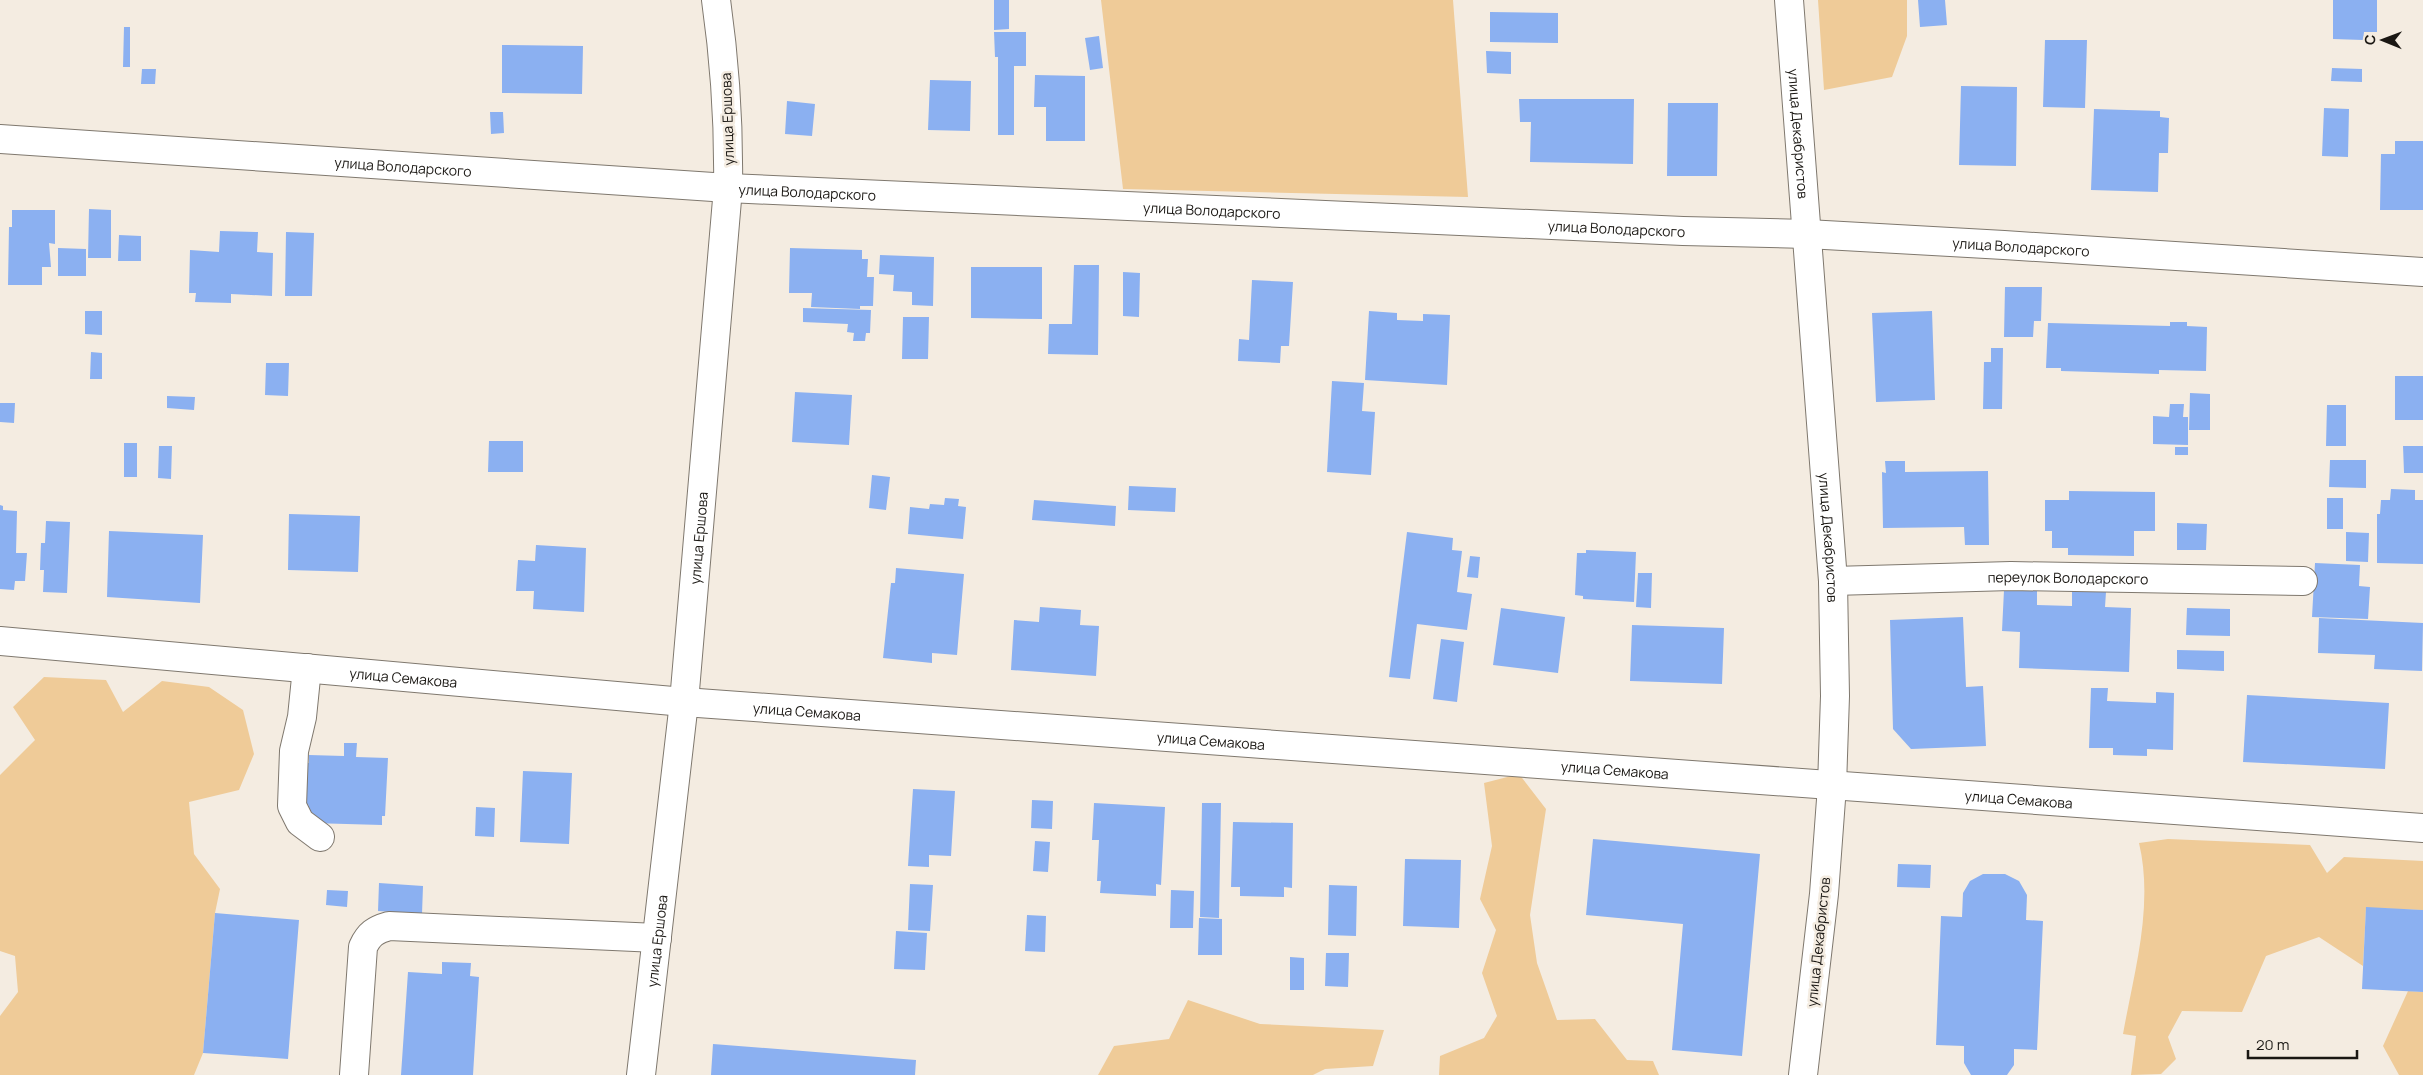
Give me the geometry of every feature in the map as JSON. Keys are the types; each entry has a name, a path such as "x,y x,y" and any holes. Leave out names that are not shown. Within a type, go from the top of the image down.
{"street":[{"name":"улица Ершова","path":"640,1075 684,702 728,188 729,132 725,75 716,0"},
{"name":"улица Декабристов","path":"1789,0 1833,581 1835,696 1832,786 1824,894 1803,1075"},
{"name":"улица Володарского","path":"0,138 728,188 1673,230 1807,234 2423,272"},
{"name":"переулок Володарского","path":"1833,581 2011,576 2303,581"},
{"name":"улица Семакова","path":"0,641 684,702 2423,828"},
{"path":"307,668 302,717 294,751 292,806 300,822 320,837"},
{"path":"354,1075 362,948 367,938 376,930 389,926 657,938"}],"shaded area":[{"path":"1101,0 1453,0 1468,197 1123,189"},
{"path":"1818,0 1907,0 1907,36 1892,77 1824,90"},
{"path":"44,677 106,680 123,712 162,681 209,687 243,710 254,754 239,790 189,802 194,854 220,889 215,913 203,1053 194,1075 0,1075 0,1016 18,992 15,956 0,951 0,775 35,740 13,707"},
{"path":"1519,774 1546,809 1530,915 1537,963 1557,1020 1595,1019 1627,1060 1653,1061 1659,1075 1439,1075 1440,1056 1484,1038 1497,1016 1482,973 1496,930 1480,899 1492,846 1484,783"},
{"path":"2168,839 2310,845 2327,873 2344,857 2423,861 2423,910 2366,908 2363,966 2319,937 2266,956 2242,1012 2182,1011 2168,1037 2176,1059 2161,1074 2131,1075 2136,1036 2123,1034 2141,939 2144,891 2139,843"},
{"path":"2408,991 2423,992 2423,1075 2399,1075 2383,1046"},
{"path":"1188,1000 1260,1024 1384,1030 1373,1066 1325,1069 1313,1075 1098,1075 1114,1046 1169,1039"}],"building":[{"path":"994,0 1009,0 1009,29 994,30"},
{"path":"1918,0 1945,0 1947,25 1920,27"},
{"path":"2333,0 2377,0 2377,32 2364,32 2363,40 2333,39"},
{"path":"1490,12 1558,13 1558,43 1490,42"},
{"path":"124,27 130,27 130,67 123,67"},
{"path":"994,32 1026,32 1026,66 1014,66 1014,135 998,135 998,57 995,57"},
{"path":"1099,36 1103,68 1090,70 1085,38"},
{"path":"2045,40 2087,40 2085,108 2043,107"},
{"path":"502,45 583,46 582,94 502,93"},
{"path":"1486,51 1511,52 1511,74 1487,73"},
{"path":"2332,68 2362,69 2362,82 2331,81"},
{"path":"142,69 156,69 155,84 141,84"},
{"path":"1035,75 1085,76 1085,141 1046,141 1046,107 1034,107"},
{"path":"930,80 971,81 970,131 928,130"},
{"path":"1961,86 2017,87 2016,166 1959,165"},
{"path":"1519,99 1634,99 1633,164 1530,162 1531,122 1520,122"},
{"path":"787,101 815,104 812,136 785,134"},
{"path":"1668,103 1718,103 1717,176 1667,176"},
{"path":"2324,108 2349,109 2348,157 2322,156"},
{"path":"2094,109 2160,111 2160,117 2169,118 2168,153 2159,153 2158,192 2091,190"},
{"path":"490,112 503,112 504,133 491,134"},
{"path":"2395,141 2423,141 2423,210 2380,210 2381,154 2395,154"},
{"path":"89,209 111,210 111,258 88,258"},
{"path":"12,210 55,210 55,244 49,243 51,267 42,267 42,285 8,285 9,227 12,227"},
{"path":"220,231 258,232 257,252 273,253 272,296 231,294 231,303 195,302 196,293 189,293 190,250 219,252"},
{"path":"286,232 314,233 312,296 285,296"},
{"path":"119,235 141,236 141,261 118,261"},
{"path":"58,248 86,249 86,276 58,276"},
{"path":"790,248 862,250 862,259 868,259 867,277 874,277 873,306 860,306 860,309 811,307 812,293 789,293"},
{"path":"880,255 934,257 933,306 912,305 912,292 893,291 894,275 879,274"},
{"path":"1074,265 1099,265 1098,355 1048,354 1049,324 1072,324"},
{"path":"971,267 1042,267 1042,319 971,318"},
{"path":"1123,272 1140,273 1139,317 1123,316"},
{"path":"1252,280 1293,282 1289,346 1281,346 1280,363 1238,361 1239,339 1249,340"},
{"path":"2005,287 2042,287 2041,321 2034,321 2033,337 2004,337"},
{"path":"803,308 871,310 870,333 866,333 865,341 853,341 854,333 847,332 848,324 803,322"},
{"path":"85,311 102,311 102,335 85,334"},
{"path":"1369,311 1397,313 1397,320 1423,321 1423,314 1450,315 1447,385 1365,380"},
{"path":"1932,311 1935,400 1876,402 1872,313"},
{"path":"903,317 929,317 928,359 902,359"},
{"path":"2170,322 2187,322 2187,326 2207,327 2206,371 2159,370 2159,374 2061,371 2061,368 2046,368 2048,323 2170,326"},
{"path":"1991,348 2003,348 2002,409 1983,409 1984,362 1991,362"},
{"path":"91,352 102,353 102,379 90,379"},
{"path":"266,363 289,363 288,396 265,395"},
{"path":"2395,376 2423,376 2423,420 2395,420"},
{"path":"1332,381 1364,383 1362,411 1375,412 1371,475 1327,472"},
{"path":"795,392 852,395 849,445 792,442"},
{"path":"2190,393 2210,394 2210,430 2189,430"},
{"path":"167,396 195,397 194,410 167,408"},
{"path":"0,403 15,403 14,423 0,422"},
{"path":"2170,404 2184,404 2183,417 2188,417 2188,445 2153,444 2153,416 2169,417"},
{"path":"2327,405 2346,405 2346,446 2326,446"},
{"path":"489,441 523,441 523,472 488,472"},
{"path":"124,443 137,443 137,477 124,477"},
{"path":"159,446 172,446 171,479 158,478"},
{"path":"2403,446 2423,446 2423,473 2404,473"},
{"path":"2175,447 2188,447 2188,455 2175,455"},
{"path":"2330,460 2366,460 2366,488 2329,487"},
{"path":"1885,461 1905,461 1905,472 1988,471 1989,545 1965,545 1964,527 1883,528 1882,472 1886,473"},
{"path":"872,475 890,477 886,510 869,508"},
{"path":"1129,486 1176,488 1175,512 1128,510"},
{"path":"2391,489 2415,490 2415,500 2423,500 2423,564 2377,563 2377,514 2380,514 2381,500 2390,500"},
{"path":"2069,491 2155,492 2155,531 2134,531 2134,556 2068,555 2068,548 2052,548 2052,531 2045,531 2045,500 2069,500"},
{"path":"945,498 959,499 958,506 966,507 963,539 908,534 910,507 929,509 930,504 944,505"},
{"path":"2327,498 2343,498 2343,529 2327,529"},
{"path":"1034,500 1116,506 1115,526 1032,520"},
{"path":"0,505 3,506 3,510 17,511 16,553 27,553 25,581 15,581 14,590 0,589"},
{"path":"289,514 360,516 358,572 288,570"},
{"path":"46,521 70,522 67,593 43,592 44,570 40,570 41,543 45,543"},
{"path":"2177,523 2207,524 2206,550 2177,550"},
{"path":"109,531 203,535 200,603 107,597"},
{"path":"1407,532 1453,538 1452,550 1462,551 1457,592 1472,594 1467,630 1417,624 1410,679 1389,677"},
{"path":"2346,532 2369,533 2368,562 2346,561"},
{"path":"536,545 586,548 584,612 533,609 534,591 516,591 518,560 535,561"},
{"path":"1586,550 1636,552 1634,602 1583,599 1583,596 1575,595 1577,553 1586,553"},
{"path":"1470,556 1480,557 1478,578 1467,577"},
{"path":"2315,563 2360,565 2359,586 2370,587 2368,619 2312,617"},
{"path":"896,568 964,574 957,655 932,653 932,663 883,658 891,583 895,583"},
{"path":"1638,573 1652,573 1651,608 1636,607"},
{"path":"2004,590 2037,591 2037,605 2072,606 2072,591 2106,592 2105,607 2131,608 2129,672 2019,668 2020,632 2002,631"},
{"path":"1040,607 1081,610 1080,625 1099,626 1096,676 1011,670 1014,620 1039,622"},
{"path":"1501,608 1565,617 1558,673 1493,665"},
{"path":"2187,608 2230,609 2230,636 2186,635"},
{"path":"1963,617 1966,687 1983,686 1986,746 1911,749 1893,729 1890,620"},
{"path":"2319,618 2423,623 2422,671 2374,669 2375,655 2318,653"},
{"path":"1632,625 1724,628 1722,684 1630,681"},
{"path":"1441,639 1464,642 1457,702 1433,699"},
{"path":"2177,650 2224,651 2224,671 2177,669"},
{"path":"2091,688 2108,688 2107,701 2156,703 2156,692 2174,693 2173,750 2147,749 2147,756 2113,755 2113,748 2089,748"},
{"path":"2247,695 2389,703 2385,769 2243,762"},
{"path":"344,743 357,743 356,757 388,758 385,816 382,816 382,825 311,823 308,804 303,804 304,763 309,763 309,755 344,756"},
{"path":"523,771 572,773 569,844 520,842"},
{"path":"913,789 955,791 951,856 929,855 929,867 908,866"},
{"path":"1032,800 1053,801 1052,829 1031,828"},
{"path":"1094,803 1165,807 1161,885 1156,884 1156,896 1100,893 1101,881 1097,881 1099,840 1092,840"},
{"path":"1202,803 1221,803 1219,918 1200,917"},
{"path":"476,807 495,808 494,837 475,836"},
{"path":"1233,822 1293,823 1292,888 1284,887 1284,897 1240,896 1240,887 1231,887"},
{"path":"1593,839 1760,854 1742,1056 1672,1050 1683,924 1586,915"},
{"path":"1035,841 1050,842 1048,872 1033,871"},
{"path":"1405,859 1461,860 1459,928 1403,926"},
{"path":"1898,864 1931,865 1930,888 1897,887"},
{"path":"1983,874 2005,874 2019,881 2027,895 2026,920 2043,921 2037,1050 2014,1049 2014,1065 2007,1075 1971,1075 1964,1063 1964,1046 1936,1045 1941,916 1962,917 1963,893 1970,881"},
{"path":"379,883 423,886 422,914 378,911"},
{"path":"910,884 933,885 930,931 908,930"},
{"path":"1329,885 1357,886 1356,936 1328,935"},
{"path":"327,890 348,891 347,907 326,905"},
{"path":"1171,890 1194,891 1193,928 1170,928"},
{"path":"2366,907 2423,910 2423,992 2362,989"},
{"path":"215,913 299,920 288,1059 203,1053"},
{"path":"1027,915 1046,916 1045,952 1025,951"},
{"path":"1199,918 1222,919 1222,955 1198,955"},
{"path":"896,931 927,933 925,970 894,969"},
{"path":"1326,953 1349,953 1348,987 1325,986"},
{"path":"1290,957 1304,958 1304,990 1290,990"},
{"path":"442,962 471,963 470,976 479,977 473,1075 401,1075 408,972 442,974"},
{"path":"713,1044 916,1060 915,1075 711,1075"}]}
